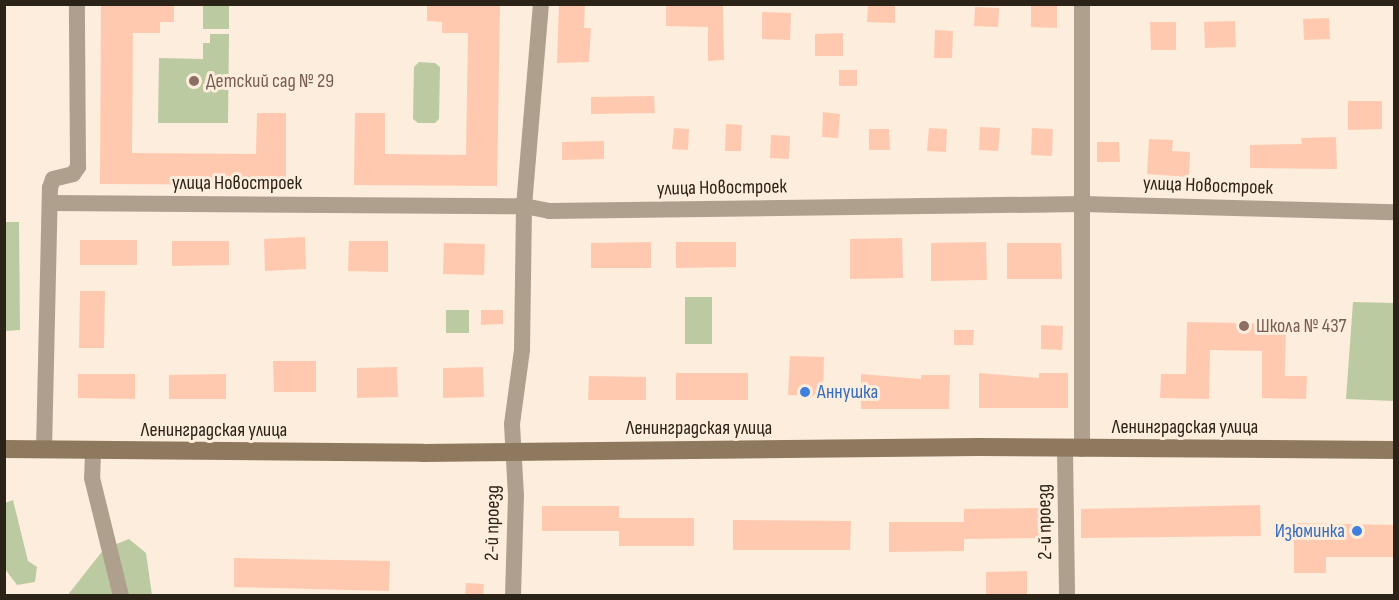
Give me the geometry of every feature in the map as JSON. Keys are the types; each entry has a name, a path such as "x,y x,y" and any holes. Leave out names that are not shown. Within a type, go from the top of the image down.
{"main road":[{"name":"Ленинградская улица","path":"4,449 93,452 1395,450"}],"street":[{"path":"44,450 50,203 53,179 73,174 78,166 77,4"},
{"name":"2-й проезд","path":"513,596 516,496 512,424 522,350 524,206 541,4"},
{"name":"2-й проезд","path":"1067,596 1082,204 1082,4"},
{"name":"улица Новостроек","path":"50,203 524,206 549,211 1082,204 1395,212"},
{"path":"93,452 92,478 121,596"}],"green space":[{"path":"203,5 229,5 229,29 203,29"},
{"path":"210,34 229,34 228,123 158,123 159,58 203,59 203,43 210,43"},
{"path":"419,62 435,63 440,67 439,119 435,123 418,123 413,119 414,67"},
{"path":"5,222 19,222 20,330 5,331"},
{"path":"685,297 712,297 712,344 685,344"},
{"path":"1353,302 1394,303 1394,401 1346,399"},
{"path":"446,310 469,310 469,333 446,333"},
{"path":"13,500 28,561 37,567 35,582 17,585 5,569 5,503"},
{"path":"129,539 146,553 152,595 67,596 104,549"}],"building":[{"path":"101,4 174,4 174,22 160,22 160,33 133,33 132,153 256,154 257,113 286,113 286,185 100,184"},
{"path":"559,4 585,4 584,28 591,28 589,62 557,63"},
{"path":"666,4 723,4 724,60 708,61 708,27 666,26"},
{"path":"868,4 895,4 895,23 867,22"},
{"path":"1031,4 1057,4 1057,28 1031,27"},
{"path":"427,5 500,6 497,186 354,185 355,113 385,113 385,154 466,155 468,33 442,33 442,22 427,21"},
{"path":"975,7 999,8 998,27 974,26"},
{"path":"762,12 791,13 790,40 762,39"},
{"path":"1329,18 1330,39 1304,40 1303,19"},
{"path":"1235,21 1236,47 1205,48 1204,22"},
{"path":"1150,22 1176,22 1176,50 1151,50"},
{"path":"935,30 953,31 952,58 934,58"},
{"path":"843,33 843,56 815,56 815,34"},
{"path":"839,70 857,70 857,86 839,86"},
{"path":"654,96 655,113 591,114 591,97"},
{"path":"1348,101 1382,101 1382,129 1348,130"},
{"path":"823,112 840,114 838,138 822,137"},
{"path":"726,124 742,125 741,151 725,151"},
{"path":"980,127 1000,128 998,151 979,150"},
{"path":"674,128 689,129 688,150 672,149"},
{"path":"929,128 947,129 946,152 927,151"},
{"path":"1032,128 1053,129 1052,156 1031,155"},
{"path":"869,129 889,129 890,150 869,150"},
{"path":"771,135 790,136 789,159 770,158"},
{"path":"1336,137 1337,169 1250,168 1250,145 1302,144 1301,138"},
{"path":"1149,139 1173,140 1172,151 1190,152 1189,177 1147,174"},
{"path":"604,141 604,159 562,160 562,142"},
{"path":"1097,142 1119,142 1120,162 1097,162"},
{"path":"305,237 306,269 265,271 264,239"},
{"path":"902,238 903,278 850,279 850,239"},
{"path":"80,240 137,240 137,265 80,265"},
{"path":"172,241 229,241 229,265 172,266"},
{"path":"349,241 388,241 388,272 348,271"},
{"path":"651,242 651,268 591,268 591,243"},
{"path":"676,242 736,242 736,267 676,268"},
{"path":"986,242 987,280 931,281 931,243"},
{"path":"444,243 485,244 484,275 443,274"},
{"path":"1007,243 1061,243 1062,279 1007,279"},
{"path":"80,291 105,291 104,348 79,348"},
{"path":"481,310 503,310 503,324 481,325"},
{"path":"1187,322 1286,324 1285,376 1307,376 1306,399 1262,398 1262,351 1210,350 1209,399 1160,398 1161,374 1186,374"},
{"path":"1041,325 1063,326 1062,350 1041,349"},
{"path":"954,330 974,330 973,345 954,345"},
{"path":"790,356 824,357 823,396 788,395"},
{"path":"273,361 316,361 316,392 274,392"},
{"path":"397,367 398,397 357,398 357,368"},
{"path":"483,367 484,397 443,398 443,368"},
{"path":"676,373 748,373 748,400 676,400"},
{"path":"979,373 1039,378 1039,373 1068,373 1068,408 979,408"},
{"path":"78,374 135,374 135,399 78,398"},
{"path":"226,374 226,399 169,399 169,375"},
{"path":"861,374 921,379 921,375 950,375 949,409 861,409"},
{"path":"589,376 646,377 646,400 588,400"},
{"path":"1260,505 1261,536 1081,538 1081,509"},
{"path":"542,506 619,506 619,518 694,518 694,546 619,546 619,531 542,531"},
{"path":"1039,508 1039,538 964,539 964,551 889,552 889,522 964,522 964,509"},
{"path":"733,520 851,521 850,550 733,550"},
{"path":"1294,523 1395,525 1395,557 1326,557 1326,573 1294,573"},
{"path":"234,558 390,561 389,591 234,587"},
{"path":"1027,571 1027,596 986,596 986,572"},
{"path":"466,583 484,584 483,596 465,596"}],"place":[{"name":"Детский сад № 29","path":"194,81"},
{"name":"Школа № 437","path":"1244,326"},
{"name":"Аннушка","path":"805,392"},
{"name":"Изюминка","path":"1357,531"}]}
